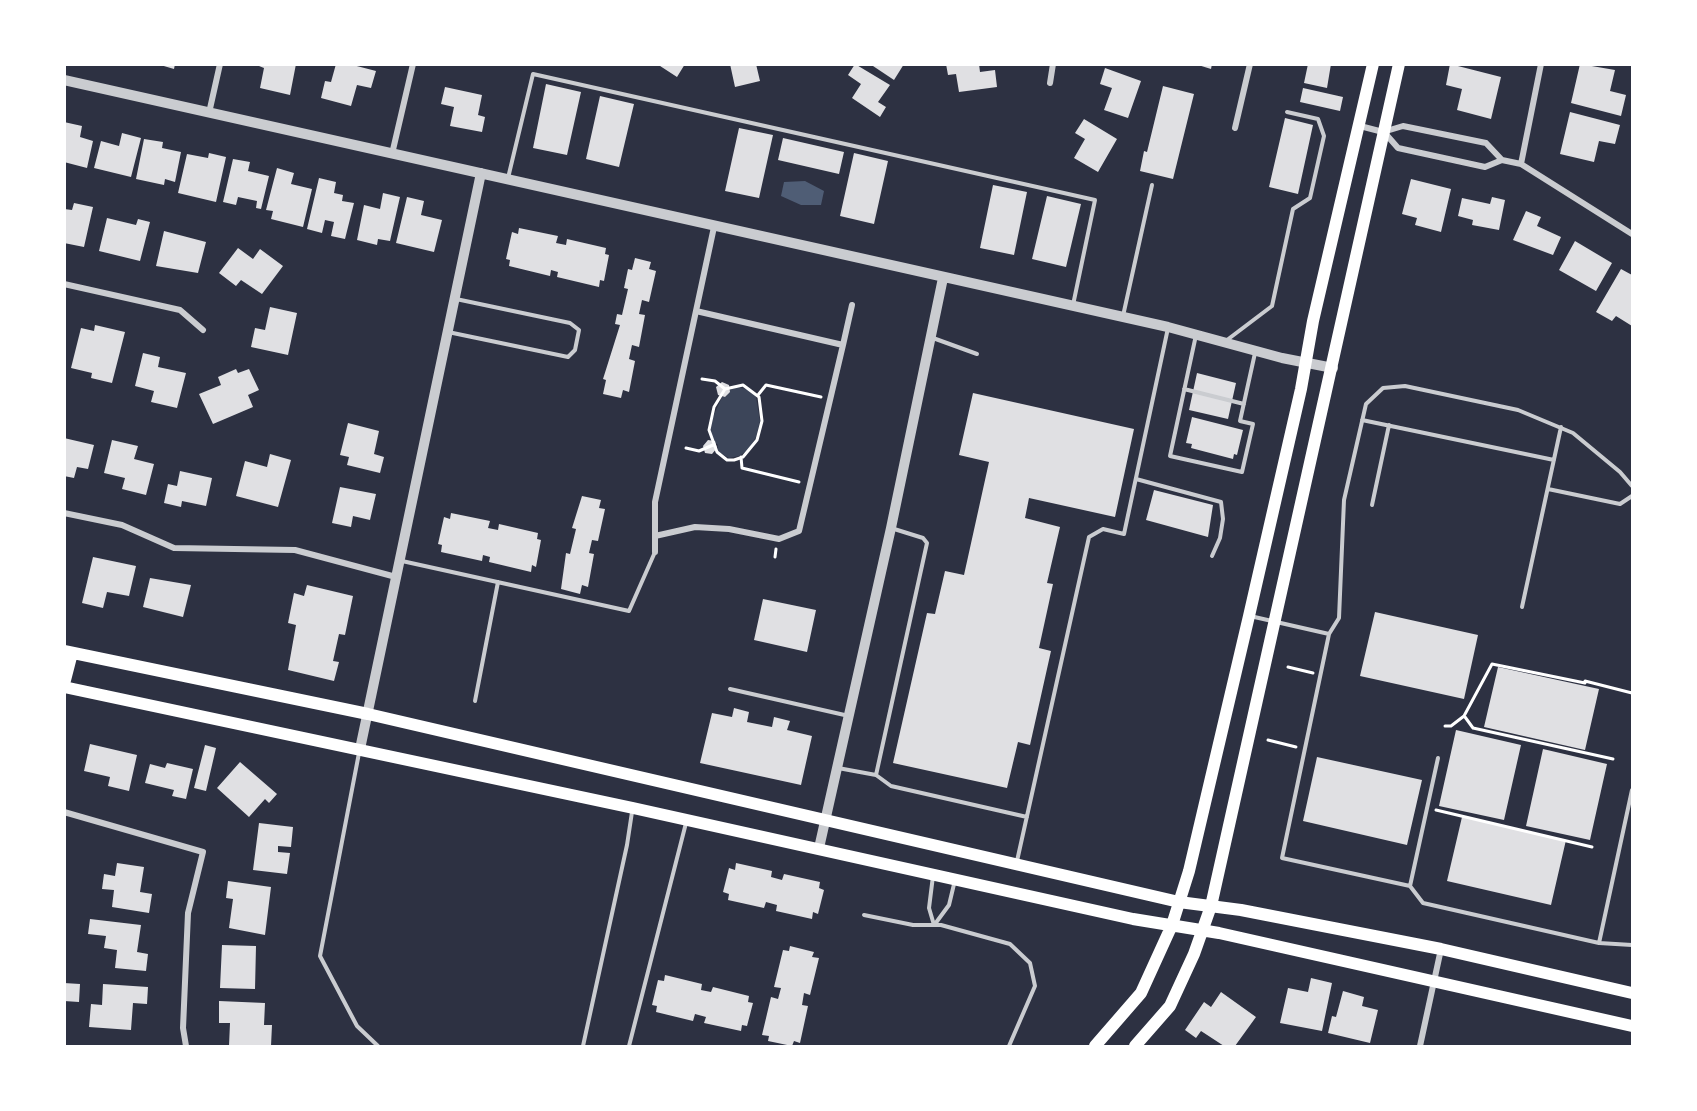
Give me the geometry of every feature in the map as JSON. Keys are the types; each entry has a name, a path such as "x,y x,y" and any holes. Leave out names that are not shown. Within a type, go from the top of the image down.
{"main road":[{"path":"1095,1047 1141,993 1172,925 1179,902 1250,616 1373,64"},
{"path":"1135,1047 1170,1006 1211,906 1333,368 1399,64"},
{"path":"1632,993 1442,949 1179,902 368,714 68,652 64,686 819,848 1133,919 1203,930 1434,980 1632,1026"}],"street":[{"path":"209,113 220,64"},
{"path":"392,156 413,64"},
{"path":"1050,83 1053,64"},
{"path":"1235,128 1250,64"},
{"path":"1521,164 1541,64"},
{"path":"64,80 392,156 481,173 1168,327 1256,351 1333,368"},
{"path":"1360,126 1383,132 1403,126 1486,143 1502,160"},
{"path":"1383,132 1398,148 1485,166 1502,160 1521,164 1632,234"},
{"path":"360,749 398,578 481,173"},
{"path":"655,552 655,502 714,227"},
{"path":"819,848 891,528 943,278"},
{"path":"64,284 180,310 202,330"},
{"path":"655,536 695,527 729,529 778,539 799,531 852,304"},
{"path":"696,311 843,345"},
{"path":"64,513 122,525 174,548 295,550 398,578"},
{"path":"64,812 203,852 188,912 183,1028 186,1047"},
{"path":"1420,1047 1442,949"}],"lane":[{"path":"508,179 533,74 557,79 1095,200 1073,306"},
{"path":"1224,342 1272,306 1293,209 1310,198 1324,136 1318,119 1287,112"},
{"path":"1123,317 1152,185"},
{"path":"448,332 568,357 575,350 579,330 570,323 455,298"},
{"path":"1017,864 1089,537 1103,529 1124,534 1168,327"},
{"path":"1196,335 1170,456 1242,472 1252,424 1240,421 1256,351"},
{"path":"931,338 977,354"},
{"path":"1632,486 1620,472 1573,433 1518,410 1405,386 1383,388 1366,404 1344,500 1339,618 1329,634 1282,858 1410,886 1423,903 1599,943 1632,945"},
{"path":"1184,389 1244,404"},
{"path":"1362,420 1554,460"},
{"path":"1372,505 1389,425"},
{"path":"1522,607 1561,427"},
{"path":"1136,479 1221,502 1223,519 1220,538 1212,556"},
{"path":"1548,489 1620,504 1632,496"},
{"path":"876,775 927,543 924,538 891,528"},
{"path":"401,561 629,611 655,552"},
{"path":"475,701 498,582"},
{"path":"1250,616 1329,634"},
{"path":"730,689 849,717"},
{"path":"360,749 320,956 357,1026 378,1047"},
{"path":"1410,886 1438,758"},
{"path":"838,768 876,775 891,786 1027,817"},
{"path":"1599,943 1632,790"},
{"path":"583,1047 633,808"},
{"path":"629,1047 686,820"},
{"path":"933,874 929,908 934,925"},
{"path":"934,925 949,905 955,879"},
{"path":"864,915 913,925 934,925 1010,944 1030,963 1035,986 1009,1047"}],"path":[{"path":"702,379 715,381 725,389"},
{"path":"742,385 758,395 762,408 760,432 751,449 741,457 727,460 721,457 713,446 709,430 710,417 725,389 742,385"},
{"path":"758,395 763,393 766,385 822,397"},
{"path":"686,448 699,451 713,446"},
{"path":"741,457 742,468 803,483"},
{"path":"1445,726 1451,726 1464,716 1492,664 1585,683 1586,681 1632,693"},
{"path":"1288,666 1312,673"},
{"path":"1464,716 1473,728 1613,759"},
{"path":"1268,740 1282,744"},
{"path":"1427,808 1592,847"}],"shaded area":[{"path":"805,181 824,191 821,205 801,205 781,196 784,182"},
{"path":"737,387 750,390 756,397 760,421 756,437 748,450 739,456 729,458 717,451 718,445 712,439 711,428 722,397 726,397 730,389"}],"building":[{"path":"157,64 175,64 174,69"},
{"path":"254,64 296,64 290,95 260,88 264,68"},
{"path":"336,64 349,64 376,71 371,88 357,85 351,106 321,98 325,81 331,82"},
{"path":"657,64 685,64 677,77"},
{"path":"730,64 756,64 760,81 735,87"},
{"path":"855,64 890,85 878,102 886,107 880,117 852,98 861,84 848,75"},
{"path":"870,64 904,64 894,80"},
{"path":"946,64 979,64 980,72 995,70 997,87 959,92 956,74 948,75"},
{"path":"1195,64 1212,64 1211,69"},
{"path":"1308,64 1331,64 1327,88 1304,83"},
{"path":"1450,64 1501,77 1491,119 1457,110 1462,89 1446,85"},
{"path":"1580,64 1615,70 1610,91 1626,95 1621,116 1571,103"},
{"path":"1105,68 1141,81 1128,118 1104,110 1112,88 1100,84"},
{"path":"546,84 581,92 567,155 533,148"},
{"path":"1163,86 1194,94 1173,179 1140,171"},
{"path":"445,87 482,95 478,115 485,117 482,132 450,126 454,107 441,104"},
{"path":"1303,88 1343,97 1340,111 1300,102"},
{"path":"600,96 634,104 619,167 586,159"},
{"path":"1570,112 1620,125 1615,144 1599,141 1594,162 1560,154"},
{"path":"1285,118 1313,125 1298,194 1269,187"},
{"path":"1084,119 1117,139 1098,172 1074,158 1085,139 1075,133"},
{"path":"64,122 82,126 80,137 93,141 87,168 64,162"},
{"path":"739,128 773,135 759,198 725,191"},
{"path":"122,133 141,138 131,177 94,168 101,141 119,146"},
{"path":"783,138 844,152 839,174 778,160"},
{"path":"144,139 163,142 162,148 181,152 175,182 165,179 164,185 136,179"},
{"path":"209,153 226,157 216,202 178,193 187,154 208,158"},
{"path":"854,153 888,161 874,224 840,216"},
{"path":"233,159 250,162 248,171 269,176 261,209 256,208 257,201 238,197 236,205 223,202"},
{"path":"277,168 294,173 291,184 312,189 303,227 271,219 273,211 266,210"},
{"path":"319,178 336,182 334,193 343,195 342,201 354,203 345,239 331,236 334,222 325,220 322,233 307,229"},
{"path":"1411,179 1451,189 1441,232 1415,225 1417,218 1402,214"},
{"path":"993,185 1027,192 1014,255 980,248"},
{"path":"383,193 400,197 390,241 378,239 377,245 357,240 364,205 380,209"},
{"path":"1047,196 1081,204 1066,267 1032,259"},
{"path":"407,197 424,201 421,215 442,220 434,252 396,243"},
{"path":"1492,197 1505,200 1499,230 1472,225 1473,220 1458,216 1462,198 1490,204"},
{"path":"74,203 93,207 84,247 64,243 64,209 72,210"},
{"path":"1526,211 1541,217 1537,226 1561,237 1553,255 1513,240"},
{"path":"107,218 136,225 138,219 150,222 140,261 99,251"},
{"path":"519,228 558,236 556,243 566,245 567,239 606,248 605,254 609,255 604,281 600,280 599,287 557,277 558,272 551,270 550,276 509,266 510,260 506,259 512,232 518,234"},
{"path":"164,231 206,242 198,273 156,266"},
{"path":"1575,241 1612,263 1596,291 1559,270"},
{"path":"238,248 253,259 260,249 283,266 262,294 241,280 236,286 219,273"},
{"path":"635,258 651,262 649,269 656,271 649,302 642,300 639,314 645,315 639,347 632,345 629,359 635,361 629,392 623,390 621,398 603,394 606,380 603,379 620,325 615,324 617,314 622,315 628,289 624,288 628,269 632,270"},
{"path":"1621,269 1632,275 1632,326 1616,316 1612,321 1596,312"},
{"path":"270,307 297,313 288,355 251,347 255,328 265,330"},
{"path":"95,325 125,332 112,383 91,378 92,373 71,368 81,328 94,331"},
{"path":"143,353 160,357 158,367 186,373 177,408 151,402 154,391 135,386"},
{"path":"236,369 238,373 249,369 259,390 248,395 253,407 213,424 199,394 221,385 218,377"},
{"path":"1197,373 1236,383 1228,419 1189,410"},
{"path":"722,382 729,385 730,392 725,397 718,395 716,387"},
{"path":"973,393 1134,429 1115,517 1029,498 1025,518 1060,527 1047,583 1053,584 1039,648 1051,651 1030,745 1018,742 1007,788 893,763 927,613 935,614 945,571 964,575 989,462 959,455"},
{"path":"1192,417 1243,430 1237,455 1234,454 1233,459 1191,448 1192,444 1186,443"},
{"path":"348,423 379,431 374,454 384,457 380,473 347,465 349,457 340,455"},
{"path":"64,438 94,445 88,469 77,467 74,478 64,476"},
{"path":"112,440 138,446 134,459 154,464 146,495 122,489 125,478 104,473"},
{"path":"708,440 715,441 717,448 712,454 705,453 703,446"},
{"path":"270,454 291,460 278,507 236,496 245,461 267,467"},
{"path":"180,471 212,478 206,506 182,501 181,507 164,503 168,484 177,486"},
{"path":"340,487 376,494 370,520 353,516 351,527 332,523"},
{"path":"1154,490 1213,505 1208,537 1146,520"},
{"path":"582,496 601,500 599,508 605,509 598,541 592,540 589,553 594,554 588,587 582,585 580,594 561,589 566,553 570,554 576,529 572,528"},
{"path":"451,513 490,521 488,528 498,530 499,524 538,533 537,539 541,540 536,567 532,565 531,572 489,562 490,557 483,555 482,561 441,552 442,545 438,544 444,517 450,519"},
{"path":"93,557 136,566 129,596 107,592 103,608 82,603"},
{"path":"150,578 191,585 183,617 143,607"},
{"path":"307,585 353,596 345,635 339,634 333,661 339,662 334,681 288,670 296,625 288,623 294,593 304,596"},
{"path":"763,599 816,610 807,652 754,640"},
{"path":"1375,612 1478,635 1464,699 1360,676"},
{"path":"1498,667 1599,689 1585,750 1484,727"},
{"path":"734,708 749,712 747,722 772,727 774,717 790,721 787,730 812,736 801,785 700,763 712,713 732,717"},
{"path":"1456,730 1521,745 1504,820 1439,806"},
{"path":"90,744 137,755 129,791 108,786 110,777 84,771"},
{"path":"205,745 216,748 206,791 194,788"},
{"path":"1543,749 1607,764 1590,840 1526,826"},
{"path":"1317,757 1422,780 1407,845 1303,821"},
{"path":"240,762 277,794 269,803 265,799 249,817 217,788"},
{"path":"167,763 193,769 186,799 172,796 174,790 145,783 150,764 165,768"},
{"path":"1462,817 1566,840 1551,905 1447,881"},
{"path":"259,823 293,827 291,847 278,846 278,852 290,853 287,874 253,870"},
{"path":"117,863 144,867 140,892 152,894 149,913 112,907 114,890 102,889 104,874 115,876"},
{"path":"736,863 772,871 771,877 782,880 784,874 820,882 819,888 824,890 818,914 813,912 812,919 776,911 777,905 766,902 764,908 728,900 729,894 723,892 729,868 735,870"},
{"path":"228,881 271,887 265,935 229,928 233,899 226,898"},
{"path":"90,919 141,925 137,952 148,954 146,971 115,968 117,950 104,948 106,936 88,934"},
{"path":"222,945 256,946 255,989 220,988"},
{"path":"790,946 814,952 812,957 819,958 810,995 804,993 802,1005 808,1006 800,1043 794,1041 792,1046 768,1041 769,1036 762,1035 771,997 778,999 781,988 774,987 783,950 789,951"},
{"path":"665,975 702,984 701,990 711,992 713,987 749,996 748,1002 753,1003 747,1026 742,1025 741,1031 704,1023 706,1017 695,1014 693,1021 656,1012 657,1006 652,1005 658,980 664,981"},
{"path":"1311,978 1332,983 1322,1031 1280,1023 1288,988 1308,992"},
{"path":"64,983 80,984 79,1002 64,1001"},
{"path":"103,984 148,987 147,1004 133,1003 131,1030 89,1027 91,1004 102,1005"},
{"path":"1343,991 1364,997 1362,1006 1378,1010 1370,1043 1328,1033 1332,1016 1336,1017"},
{"path":"1221,992 1256,1017 1235,1046 1224,1046 1201,1031 1196,1038 1185,1030 1204,1002 1211,1007"},
{"path":"219,1001 265,1003 264,1025 272,1025 271,1046 229,1046 230,1023 219,1023"}]}
